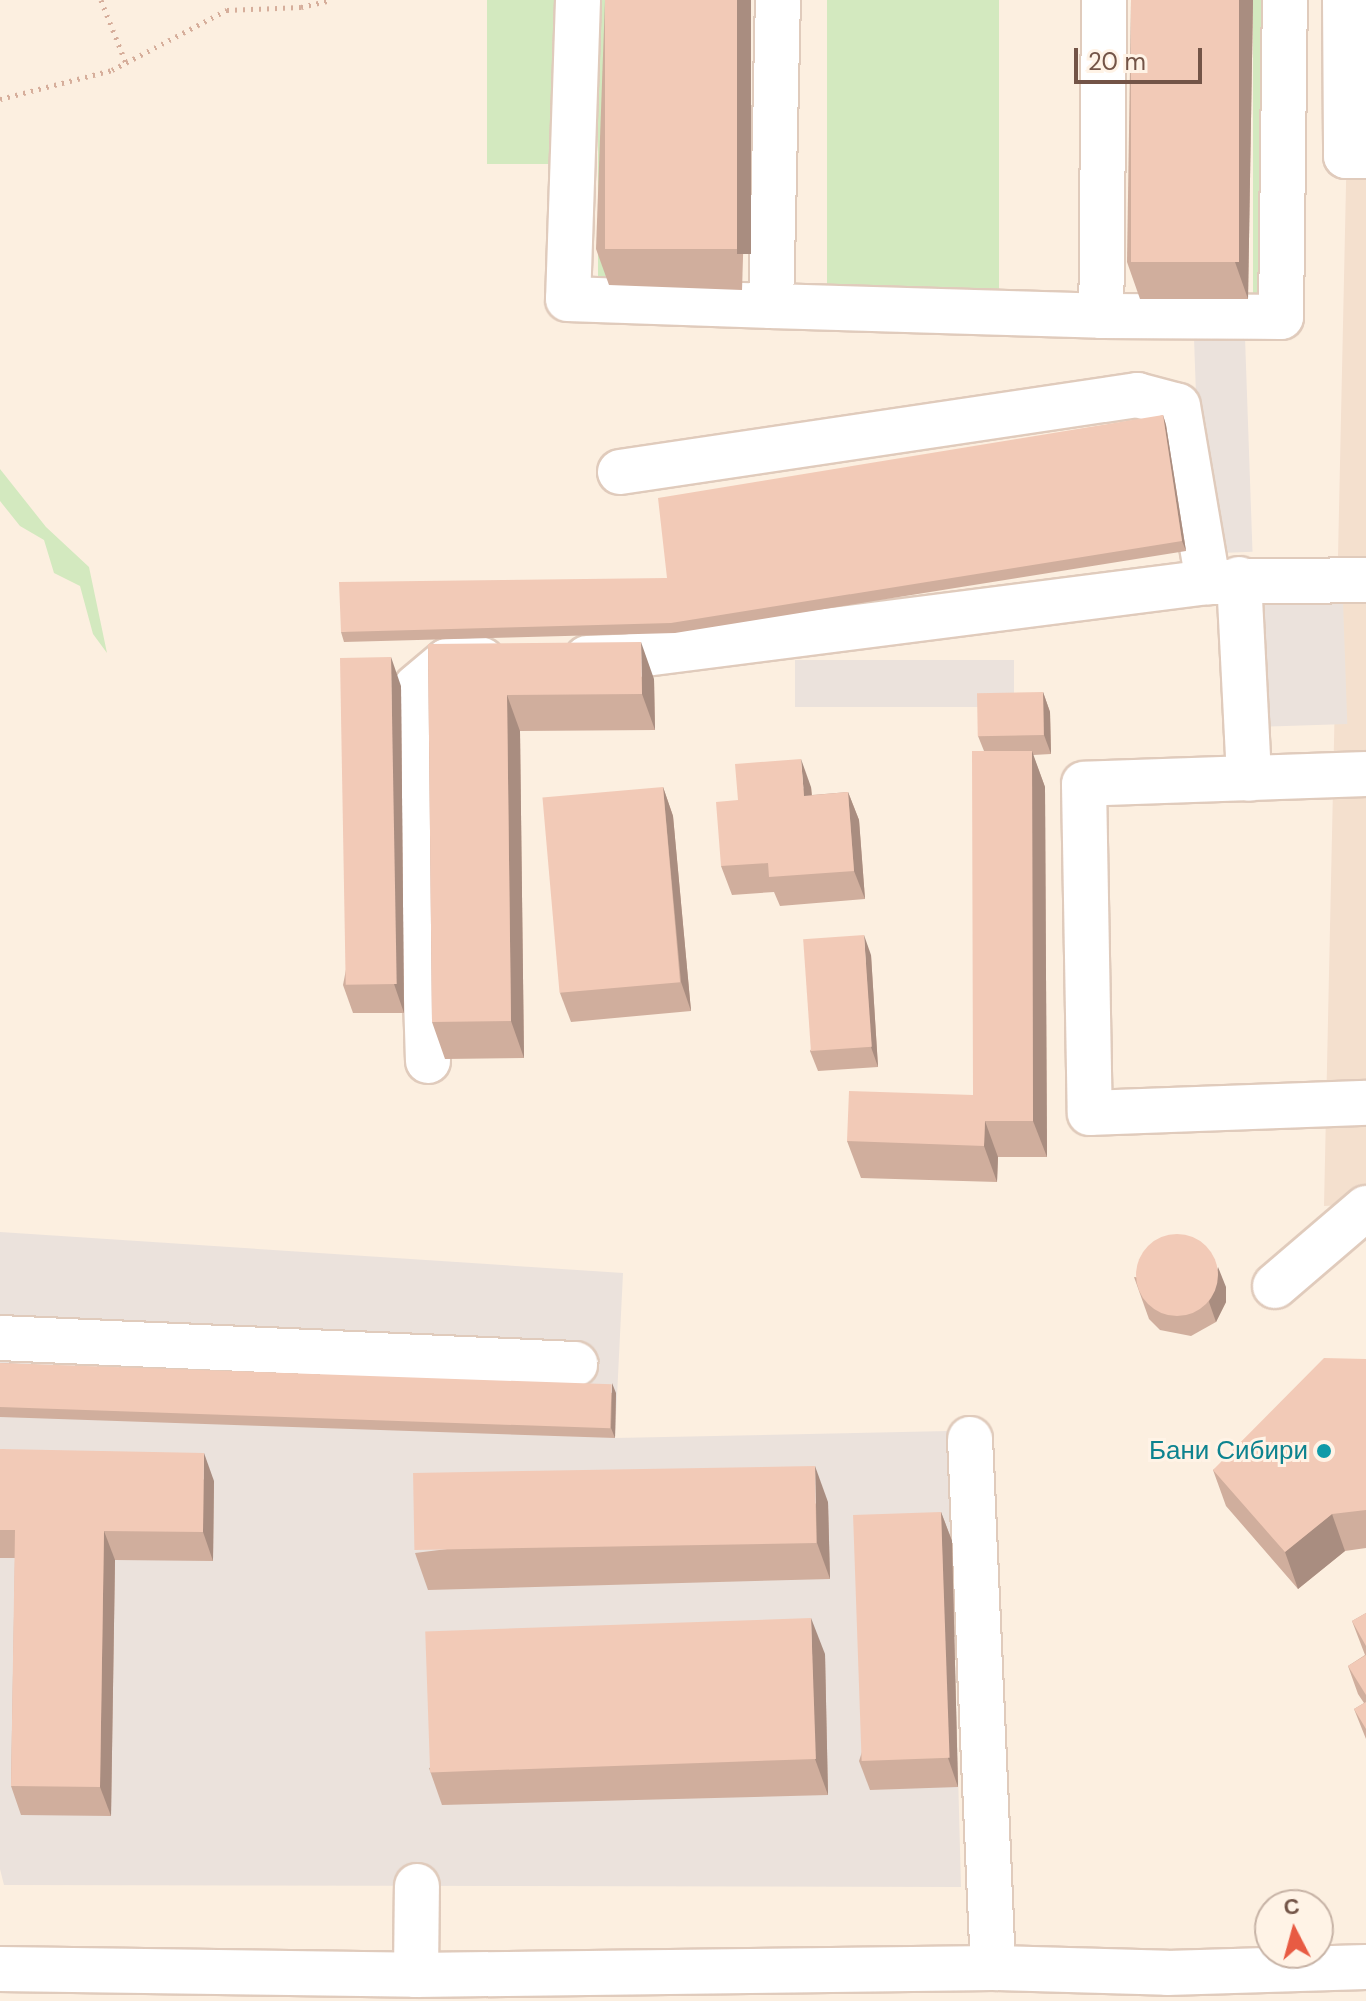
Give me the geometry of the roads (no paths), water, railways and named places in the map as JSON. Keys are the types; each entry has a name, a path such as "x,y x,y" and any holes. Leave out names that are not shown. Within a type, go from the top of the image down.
{"street":[{"path":"578,0 568,299 1101,316 1281,317 1285,0"},
{"path":"771,306 778,0"},
{"path":"1101,316 1104,0"},
{"path":"1284,155 1356,156 1345,0"},
{"path":"620,472 1137,395 1178,406 1224,580 1249,779"},
{"path":"428,1061 416,687 447,661 622,657 1224,580 1366,580"},
{"path":"1366,774 1084,784 1090,1113 1366,1103"},
{"path":"1275,1286 1366,1208"},
{"path":"0,1338 575,1364"},
{"path":"970,1439 993,1968"},
{"path":"416,1975 417,1886"},
{"path":"4,1958 416,1975 993,1968 1167,1973 1366,1967"}],"place":[{"name":"Бани Сибири","path":"1324,1451"}]}
